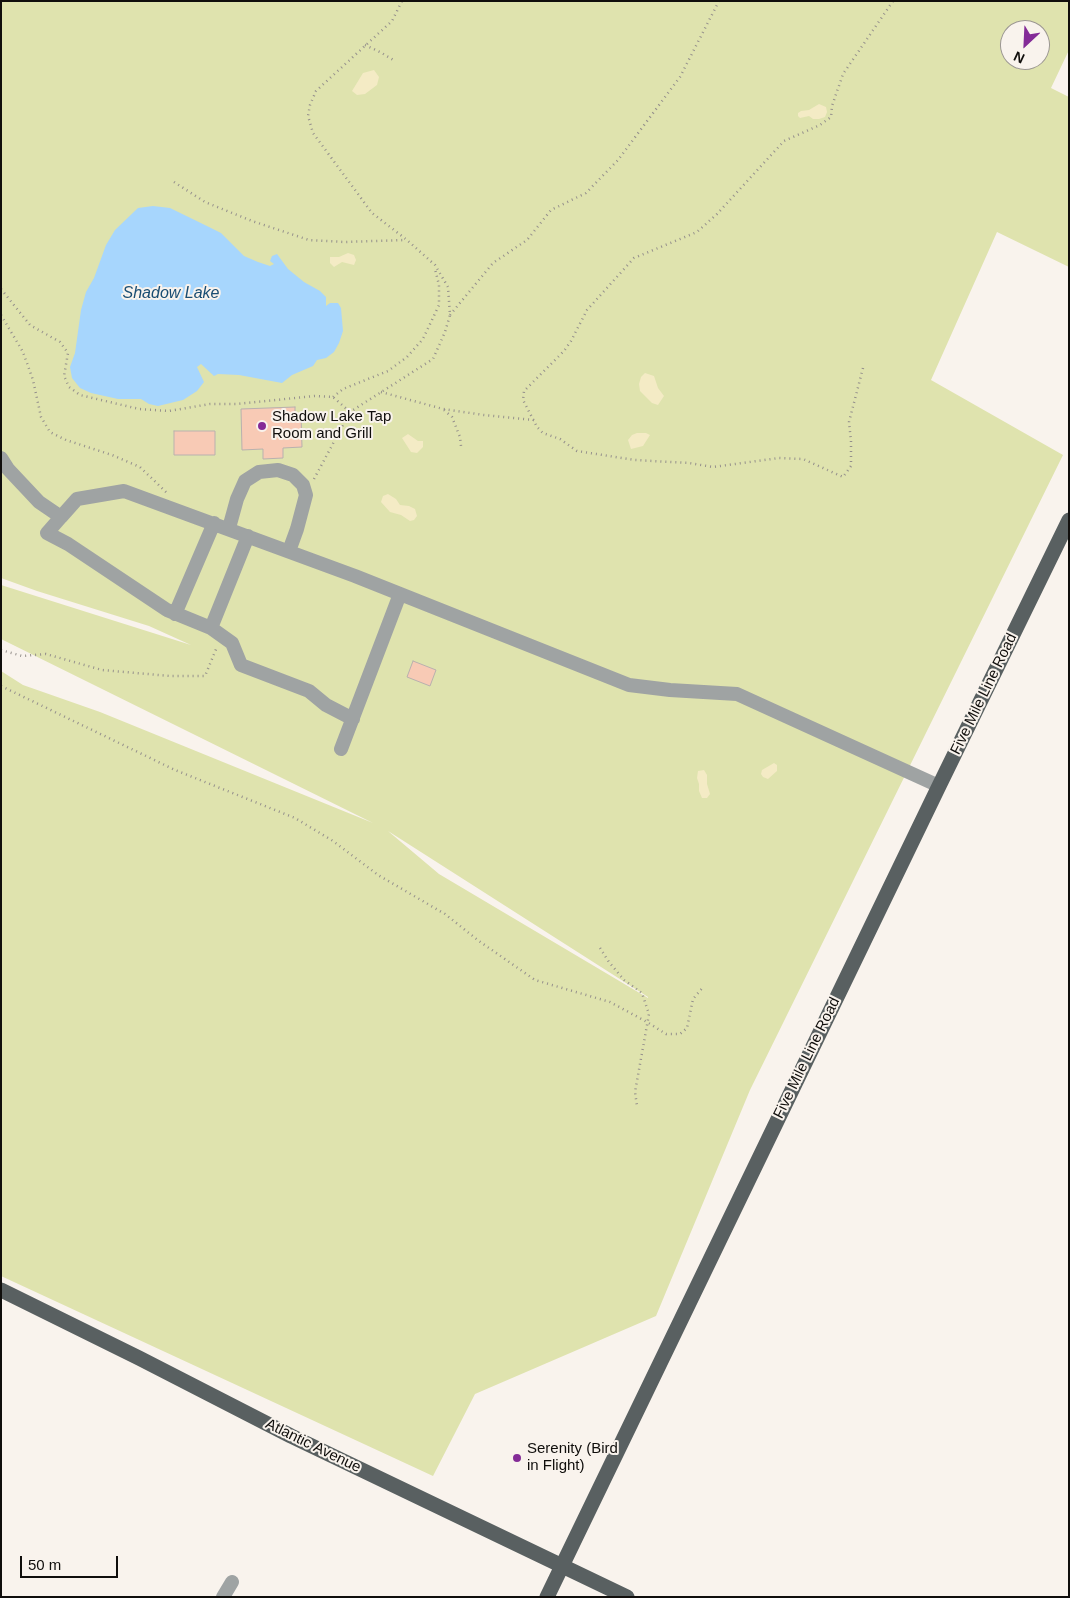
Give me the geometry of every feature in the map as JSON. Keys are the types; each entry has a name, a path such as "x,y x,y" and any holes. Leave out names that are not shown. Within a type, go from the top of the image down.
{"main road":[{"name":"Five Mile Line Road","path":"548,1597 1069,520"},
{"name":"Atlantic Avenue","path":"1,1290 291,1436 627,1597"}],"street":[{"path":"1,458 8,469 39,502 62,516"},
{"path":"229,528 240,490 245,481 259,472 278,470 293,475 303,485 306,495 297,530 288,551"},
{"path":"353,719 326,705 309,691 241,665 232,643 217,632 159,605 68,544 47,533 77,499 124,491 229,528 629,685 670,690 737,694 939,786"},
{"path":"175,614 214,523"},
{"path":"217,632 248,536"},
{"path":"341,748 400,594"},
{"path":"222,1597 232,1582"}],"path":[{"path":"306,495 350,412 433,359 450,315 448,287 435,265 372,213 313,133 308,116 316,91 392,21 402,1"},
{"path":"450,315 493,263 527,240 550,210 586,193 618,160 680,77 719,1"},
{"path":"863,368 849,422 851,466 843,477 803,459 779,458 713,467 689,463 635,460 577,450 543,433 537,427 523,400 524,391 564,351 587,310 634,258 697,232 717,214 784,141 820,125 831,117 832,106 842,74 893,1"},
{"path":"365,45 395,61"},
{"path":"174,182 205,202 309,240 344,242 407,240"},
{"path":"1,288 30,325 60,342 68,353 64,376 69,387 80,395 139,409 168,411 210,404 236,404 297,397 333,397 343,389 388,371 407,358 423,339 439,305 439,285 435,265"},
{"path":"1,315 23,352 33,380 40,417 50,432 66,440 112,455 140,467 164,489 182,512"},
{"path":"382,392 443,409 484,416 534,420"},
{"path":"333,397 350,412"},
{"path":"443,409 452,417 460,437 461,446"},
{"path":"1,650 22,656 46,654 102,670 170,676 205,676 217,632"},
{"path":"1,686 175,770 295,818 332,841 378,874 445,914 534,980 610,1002 666,1034 680,1034 687,1028 693,1000 704,986"},
{"path":"600,948 624,980 642,993 649,1014 635,1092 637,1106"}],"green space":[{"path":"1,1 1069,1 1069,50 1051,88 1069,97 1069,267 997,232 931,380 1063,455 750,1090 656,1316 475,1394 433,1476 1,1276 1,671 23,685 100,712 373,823 1,639 1,585 191,645 149,626 1,578","holes":["388,831 648,997 439,874"]}],"sand":[{"path":"374,70 379,77 377,85 365,94 357,95 352,91 363,73"},
{"path":"819,104 826,107 825,117 813,119 809,116 800,118 798,116 798,113 801,111 809,110"},
{"path":"348,253 354,255 356,260 354,265 342,262 334,267 330,263 330,257 339,257"},
{"path":"645,373 654,376 658,388 664,396 658,405 652,403 640,391 639,384 641,377"},
{"path":"637,433 650,435 643,446 631,449 628,440"},
{"path":"408,434 418,441 423,441 423,447 417,453 411,452 402,438"},
{"path":"388,494 396,499 400,505 415,509 417,516 414,520 410,521 401,515 390,512 381,502 383,496"},
{"path":"774,763 777,765 777,771 768,779 763,777 761,774 762,770"},
{"path":"704,770 707,775 710,794 707,798 702,798 697,778 698,771"}],"water":[{"name":"Shadow Lake","path":"153,206 170,208 221,233 244,256 258,262 270,266 274,264 270,261 272,256 277,254 288,269 326,297 326,306 330,303 338,303 341,308 343,331 334,352 326,358 317,360 313,366 292,375 282,383 239,375 218,374 214,376 201,364 197,367 204,382 197,391 183,400 158,406 149,404 141,399 118,399 91,393 80,388 72,378 70,367 75,353 81,310 86,292 94,278 106,245 115,230 138,208"}],"building":[{"path":"295,407 295,415 301,415 302,447 283,448 283,458 263,459 263,449 242,450 241,409"},
{"path":"174,431 215,431 215,455 174,455"},
{"path":"413,661 436,670 430,686 407,677"}],"place":[{"name":"Shadow Lake Tap Room and Grill","path":"262,426"},
{"name":"Serenity (Bird in Flight)","path":"517,1458"}]}
